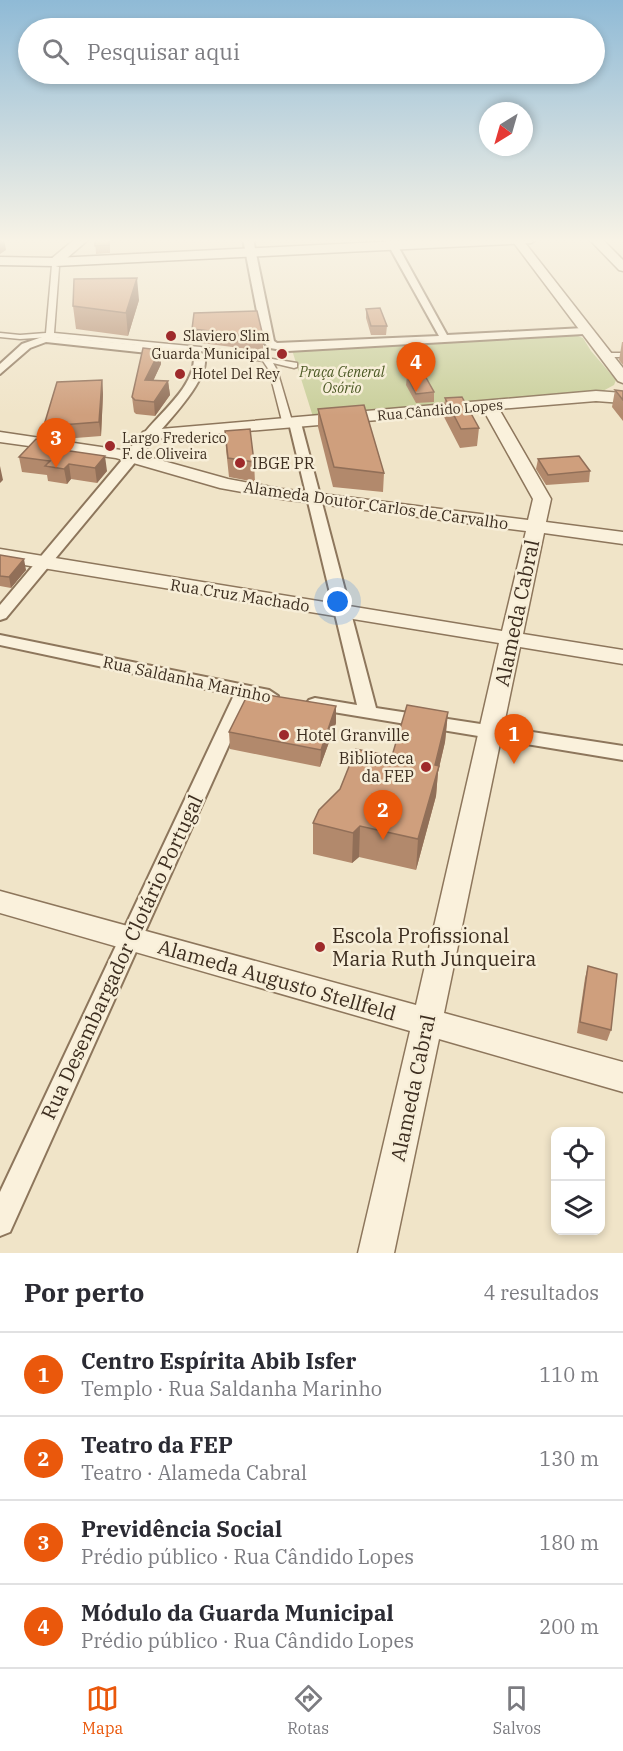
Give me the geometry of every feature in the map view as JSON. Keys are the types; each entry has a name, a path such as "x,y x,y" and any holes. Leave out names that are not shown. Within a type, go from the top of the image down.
{"street":[{"path":"50,335 53,297"},
{"path":"260,297 269,342 274,346 288,348 584,331"},
{"path":"422,297 443,334"},
{"path":"562,297 584,325 584,331 620,376 618,387 596,396"},
{"path":"0,335 185,352 200,356 200,364 189,385 0,615"},
{"path":"0,370 32,339 50,335 200,349 223,355 266,359 294,365"},
{"path":"612,355 623,355"},
{"path":"266,359 273,370 291,422 314,499 368,712"},
{"name":"Rua Cândido Lopes","path":"149,435 596,396 623,398"},
{"name":"Alameda Cabral","path":"376,1253 542,499 489,406"},
{"path":"0,437 103,450 132,457"},
{"name":"Alameda Doutor Carlos de Carvalho","path":"132,457 226,484 314,499 623,538"},
{"name":"Rua Cruz Machado","path":"0,555 623,657"},
{"name":"Rua Saldanha Marinho","path":"0,640 244,692 623,753"},
{"name":"Rua Desembargador Clotário Portugal","path":"0,1222 244,692"},
{"name":"Alameda Augusto Stellfeld","path":"0,902 623,1077"}],"green space":[{"name":"Praça General Osório","path":"570,333 583,338 616,380 614,385 601,392 314,420 292,350"}],"building":[{"path":"73,297 131,297 126,313 73,306"},
{"path":"380,308 387,326 371,326 366,309"},
{"path":"257,311 263,336 192,329 194,313"},
{"path":"143,348 160,350 145,380 168,381 154,402 135,400 132,397"},
{"path":"424,374 434,392 416,394 407,376"},
{"path":"102,380 99,422 61,425 45,422 57,382"},
{"path":"615,390 623,391 623,400"},
{"path":"462,397 479,428 461,429 445,398"},
{"path":"364,405 384,473 334,467 318,409"},
{"path":"250,429 254,462 228,458 225,431"},
{"path":"36,439 69,444 63,450 105,456 95,468 69,464 64,469 45,466 50,461 19,457"},
{"path":"579,456 590,471 548,475 538,459"},
{"path":"0,555 24,559 9,577 0,576"},
{"path":"249,692 336,706 321,750 229,732"},
{"path":"407,705 448,712 435,765 439,766 418,839 360,826 353,833 313,823 319,810 340,789 356,749 392,756"},
{"path":"588,966 617,974 611,1030 580,1022"}],"place":[{"name":"Slaviero Slim","path":"171,336"},
{"name":"Guarda Municipal","path":"282,354"},
{"name":"Hotel Del Rey","path":"180,374"},
{"name":"Módulo da Guarda Municipal","path":"416,392"},
{"name":"Largo Frederico F. de Oliveira","path":"110,446"},
{"name":"IBGE PR","path":"240,463"},
{"name":"Previdência Social","path":"56,468"},
{"name":"Hotel Granville","path":"284,735"},
{"name":"Centro Espírita Abib Isfer","path":"514,764"},
{"name":"Biblioteca da FEP","path":"426,767"},
{"name":"Teatro da FEP","path":"383,840"},
{"name":"Escola Profissional Maria Ruth Junqueira","path":"320,947"}]}
